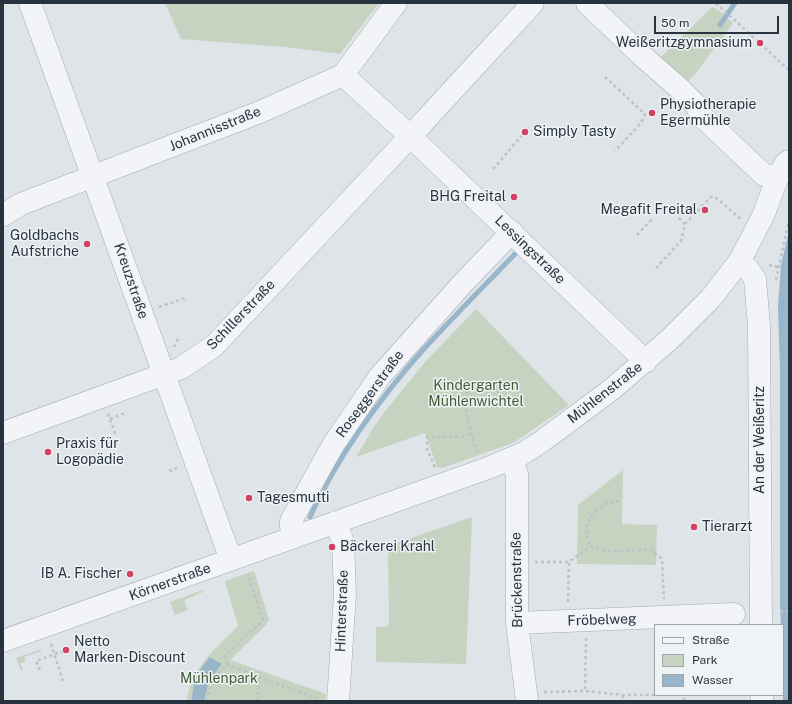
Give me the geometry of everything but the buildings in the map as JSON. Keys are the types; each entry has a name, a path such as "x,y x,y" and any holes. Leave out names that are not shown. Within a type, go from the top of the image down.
{"street":[{"name":"Kreuzstraße","path":"30,3 164,375 239,565"},
{"name":"Johannisstraße","path":"3,215 22,204 260,112 343,75 396,3"},
{"name":"Schillerstraße","path":"3,433 164,375 186,365 214,346 533,3"},
{"path":"587,3 639,53 680,89 696,105 701,116 764,175 777,179"},
{"name":"Lessingstraße","path":"343,75 512,232 645,362"},
{"name":"Mühlenstraße","path":"336,522 511,459 538,444 611,390 670,339 711,298 739,262 763,216 777,179 785,164 789,161"},
{"name":"Roseggerstraße","path":"294,537 291,521 333,445 380,376 458,288 512,232"},
{"name":"An der Weißeritz","path":"739,262 748,269 755,279 760,326 761,624"},
{"name":"Brückenstraße","path":"511,459 517,474 517,623 526,697"},
{"name":"Körnerstraße","path":"3,641 239,565 294,537 336,522"},
{"name":"Hinterstraße","path":"336,522 342,542 345,594 338,701"},
{"name":"Fröbelweg","path":"517,623 734,614"}],"path":[{"path":"716,3 789,70"},
{"path":"605,77 645,114 641,122 615,150"},
{"path":"493,169 525,132"},
{"path":"503,196 514,197"},
{"path":"656,268 682,241 685,224 711,197 715,197 744,221"},
{"path":"678,217 685,224"},
{"path":"637,235 653,218"},
{"path":"153,309 185,298 186,301"},
{"path":"176,343 178,339"},
{"path":"467,391 466,410 471,434 479,455"},
{"path":"107,411 116,436"},
{"path":"110,419 127,412"},
{"path":"436,467 427,449 427,437 460,437 471,434"},
{"path":"590,547 586,529 590,517 606,503 620,501"},
{"path":"533,562 569,562 590,547 615,552 650,549 662,559 664,576"},
{"path":"568,604 569,562"},
{"path":"227,664 225,656 263,620 239,565"},
{"path":"780,611 789,611"},
{"path":"585,692 586,621"},
{"path":"52,647 64,681"},
{"path":"40,670 36,661 66,650"},
{"path":"227,664 324,701"},
{"path":"207,701 209,688 215,677 227,664"},
{"path":"257,701 259,677"},
{"path":"526,697 585,692 623,695 654,695"},
{"path":"623,695 623,701"}],"green space":[{"path":"165,3 379,3 340,54 285,47 181,39"},
{"path":"712,7 721,12 733,23 696,73 686,83 660,58"},
{"name":"Kindergarten Mühlenwichtel","path":"476,309 569,405 513,443 442,468 437,467 425,433 356,457 373,428 386,410 426,361"},
{"path":"623,470 622,524 657,525 656,565 577,564 578,505"},
{"path":"472,517 466,664 376,662 376,627 389,626 388,546"},
{"name":"Mühlenpark","path":"254,571 269,620 266,625 230,660 326,694 325,701 187,701 193,678 199,669 213,651 238,626 225,581"},
{"path":"202,590 203,592 184,600 188,610 175,615 170,602"},
{"path":"41,649 41,651 24,657 26,661 20,663 23,670 21,671 16,658"},
{"path":"702,700 702,701 591,701"}],"water":[{"path":"789,231 789,701 783,701 784,624 781,624 780,607 780,370 778,307 781,265"},
{"path":"210,657 222,664 209,681 204,701 192,701 196,677"}],"waterway":[{"path":"720,25 735,3"},
{"path":"310,517 346,451 390,389 406,369 456,314 515,254"}],"place":[{"name":"Weißeritzgymnasium","path":"760,43"},
{"name":"Physiotherapie Egermühle","path":"652,113"},
{"name":"Simply Tasty","path":"525,132"},
{"name":"BHG Freital","path":"514,197"},
{"name":"Megafit Freital","path":"705,210"},
{"name":"Goldbachs Aufstriche","path":"87,244"},
{"name":"Praxis für Logopädie","path":"48,452"},
{"name":"Tagesmutti","path":"249,498"},
{"name":"Tierarzt","path":"694,527"},
{"name":"Bäckerei Krahl","path":"332,547"},
{"name":"IB A. Fischer","path":"130,574"},
{"name":"Netto Marken-Discount","path":"66,650"}]}
